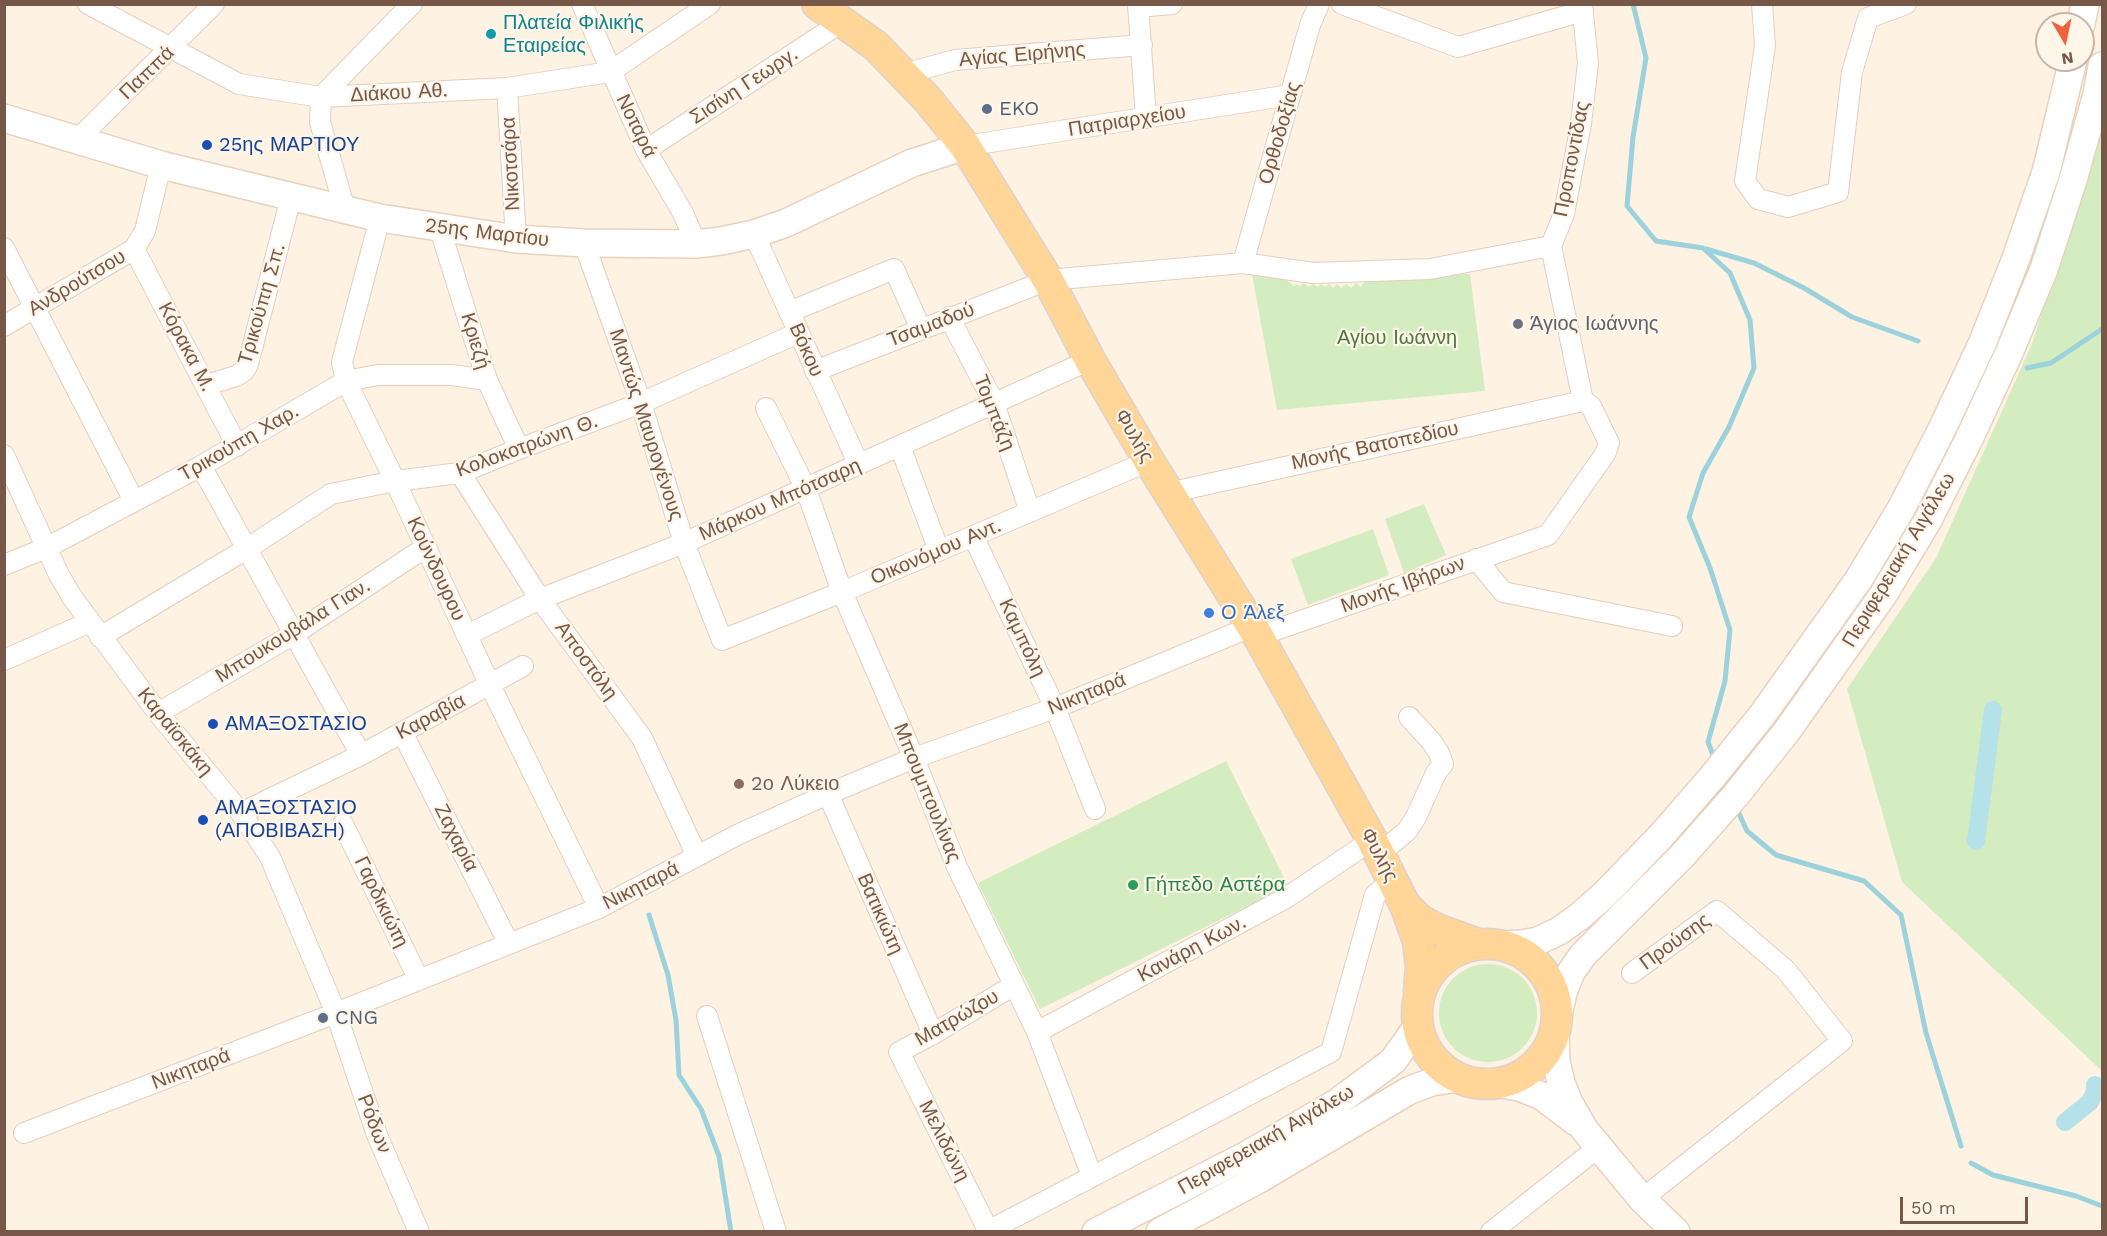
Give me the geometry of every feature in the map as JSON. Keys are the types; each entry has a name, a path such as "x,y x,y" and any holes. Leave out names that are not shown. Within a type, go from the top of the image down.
{"main road":[{"name":"Φυλής","path":"826,9 876,46 904,74 964,146 1048,280 1090,360 1149,461 1256,631 1399,892 1418,941 1419,992"},
{"name":"Περιφερειακή Αιγάλεω","path":"1556,1023 1571,972 1583,955 1682,856 1736,795 1787,731 1883,596 1928,520 1969,439 2044,269 2073,180 2103,66"},
{"name":"Περιφερειακή Αιγάλεω","path":"1490,944 1521,944 1538,941 1559,931 1605,894 1661,836 1763,714 1859,579 1901,509 1982,344 2015,261 2046,172 2070,72"},
{"name":"25ης Μαρτίου","path":"4,118 161,165 380,218 516,239 584,243 696,244 754,234 786,224 912,163 964,146"},
{"name":"Φυλής","path":"1399,892 1420,920 1437,929 1490,944"},
{"path":"1591,1138 1542,1096 1520,1087 1476,1083 1458,1078 1439,1065 1425,1048 1418,1027 1416,1010 1419,992 1432,969 1453,952 1490,944 1524,954 1542,970 1554,991 1556,1061 1569,1103 1591,1138 1642,1199 1676,1232"},
{"path":"1495,1083 1515,1078 1533,1067 1546,1051 1556,1023"},
{"name":"Περιφερειακή Αιγάλεω","path":"1096,1232 1247,1155 1335,1104 1393,1061 1418,1027"},
{"name":"Περιφερειακή Αιγάλεω","path":"1160,1232 1261,1178 1410,1090 1432,1082 1458,1078"}],"street":[{"name":"Διάκου Αθ.","path":"88,4 239,84 321,97 507,88 610,72 710,4"},
{"name":"Παππά","path":"78,139 214,4"},
{"name":"Νοταρά","path":"582,4 646,150 683,213 696,244"},
{"path":"1146,118 1138,6 1172,4"},
{"path":"1306,4 1310,25"},
{"name":"Ορθοδοξίας","path":"1243,263 1310,25 1319,4"},
{"path":"1342,4 1458,47 1582,8"},
{"path":"1762,4 1765,46 1745,181 1758,199 1788,207 1838,192 1852,72 1868,18 1906,4"},
{"path":"345,210 321,122 321,97 404,7"},
{"name":"Προποντίδας","path":"1551,246 1564,214 1581,124 1588,63 1582,8"},
{"name":"Σισίνη Γεωργ.","path":"646,150 826,9"},
{"name":"Αγίας Ειρήνης","path":"904,74 956,60 1142,45"},
{"name":"Νικοτσάρα","path":"507,88 516,239"},
{"name":"Πατριαρχείου","path":"964,146 1290,94"},
{"name":"Ανδρούτσου","path":"4,326 134,249 145,231 161,165"},
{"name":"Τρικούπη Σπ.","path":"206,385 237,376 248,364 291,197"},
{"name":"Κούνδουρου","path":"380,218 342,362 346,381 599,908"},
{"name":"Κριεζή","path":"440,229 487,380 519,449"},
{"name":"Βόκου","path":"754,234 859,465"},
{"name":"Μαντώς Μαυρογένους","path":"584,243 641,403 684,543 722,640"},
{"path":"1048,280 1243,263 1313,273 1430,269 1551,246 1583,401"},
{"path":"4,248 134,501"},
{"name":"Κόρακα Μ.","path":"134,249 237,446"},
{"path":"789,312 894,269 921,329"},
{"name":"Τσαμαδού","path":"815,371 1048,280"},
{"name":"Τομπάζη","path":"949,317 994,403 1030,512"},
{"name":"Κολοκοτρώνη Θ.","path":"4,660 95,629 248,548 331,494 395,481 460,474 641,403 798,333"},
{"name":"Μάρκου Μπότσαρη","path":"467,635 540,599 684,543 1090,360"},
{"name":"Τρικούπη Χαρ.","path":"4,566 46,548 201,466 346,381 378,375 452,375 487,380"},
{"name":"Μονής Βατοπεδίου","path":"1168,493 1583,401"},
{"name":"Μονής Ιβήρων","path":"1256,631 1548,535 1605,454 1609,443 1591,406 1583,401"},
{"name":"Μπουμπουλίνας","path":"766,408 806,489 842,592 914,758 957,867 1037,1032 1092,1176"},
{"path":"900,446 939,550"},
{"name":"Καραϊσκάκη","path":"4,455 59,575 95,629 158,713 241,813 270,857 336,1013"},
{"name":"Οικονόμου Αντ.","path":"722,640 842,592 1149,461"},
{"path":"201,466 361,755"},
{"name":"Αποστόλη","path":"460,474 540,599 642,738 697,856"},
{"name":"Καμπόλη","path":"973,536 1055,708 1095,809"},
{"name":"Μπουκουβάλα Γιαν.","path":"158,713 294,634 426,547"},
{"path":"1476,559 1503,592 1672,626"},
{"name":"Νικηταρά","path":"24,1133 336,1013 599,908 737,835 914,758 1055,708 1256,631"},
{"name":"Καραβία","path":"241,813 361,755 523,666"},
{"name":"Κανάρη Κων.","path":"1037,1032 1286,898 1375,847 1392,845 1407,831 1416,817 1436,773 1443,764 1431,741 1409,717"},
{"name":"Ζαχαρία","path":"402,732 509,944"},
{"name":"Βατικιώτη","path":"828,794 933,1034"},
{"name":"Γαρδικιώτη","path":"343,824 419,980"},
{"path":"987,1231 1331,1052 1375,895 1399,892"},
{"name":"Προύσης","path":"1632,973 1717,911 1786,970 1842,1041 1642,1199"},
{"name":"Ματρώζου","path":"899,1052 1014,985"},
{"name":"Ρόδων","path":"336,1013 377,1135 419,1232"},
{"path":"707,1016 776,1232"},
{"name":"Μελιδώνη","path":"899,1052 987,1231"},
{"path":"1491,1232 1591,1138"}],"green space":[{"path":"2102,122 2102,1071 1902,882 1847,689 1936,558 2032,344"},
{"name":"Αγίου Ιωάννη","path":"1252,274 1280,275 1294,286 1296,284 1300,286 1303,283 1309,287 1313,284 1318,287 1321,284 1325,287 1329,284 1333,288 1337,284 1341,288 1346,284 1351,288 1356,283 1361,287 1364,283 1358,277 1470,274 1485,391 1277,410"},
{"path":"1424,504 1446,555 1404,573 1385,519"},
{"path":"1373,529 1389,575 1308,605 1291,559"},
{"name":"Γήπεδο Αστέρα","path":"1226,761 1288,886 1040,1009 978,883"},
{"path":"1488,964 1507,967 1523,978 1534,994 1537,1013 1534,1032 1523,1048 1507,1059 1488,1062 1469,1059 1453,1048 1442,1032 1439,1013 1442,994 1453,978 1469,967"}],"waterway":[{"path":"1633,4 1646,58 1633,137 1627,206 1656,241 1703,248 1730,273 1750,320 1754,368 1729,427 1703,473 1689,517 1710,568 1730,630 1725,681 1708,742 1715,760"},
{"path":"1706,249 1754,263 1804,288 1852,317 1918,341"},
{"path":"2027,368 2051,363 2102,329"},
{"path":"1976,841 1993,710"},
{"path":"1736,807 1747,831 1776,855 1864,881 1901,915 1926,1033 1961,1146"},
{"path":"649,915 668,975 676,1020 679,1075 701,1109 719,1156 731,1232"},
{"path":"2065,1122 2090,1102 2095,1092 2095,1085"},
{"path":"1971,1163 1993,1175 2076,1196 2102,1206"}],"place":[{"name":"Πλατεία Φιλικής Εταιρείας","path":"491,34"},
{"name":"EKO","path":"987,109"},
{"name":"25ης ΜΑΡΤΙΟΥ","path":"207,145"},
{"name":"Άγιος Ιωάννης","path":"1518,324"},
{"name":"Ο Άλεξ","path":"1209,613"},
{"name":"ΑΜΑΞΟΣΤΑΣΙΟ","path":"213,724"},
{"name":"2ο Λύκειο","path":"739,784"},
{"name":"ΑΜΑΞΟΣΤΑΣΙΟ (ΑΠΟΒΙΒΑΣΗ)","path":"203,820"},
{"name":"Γήπεδο Αστέρα","path":"1133,885"},
{"name":"CNG","path":"323,1018"}]}
